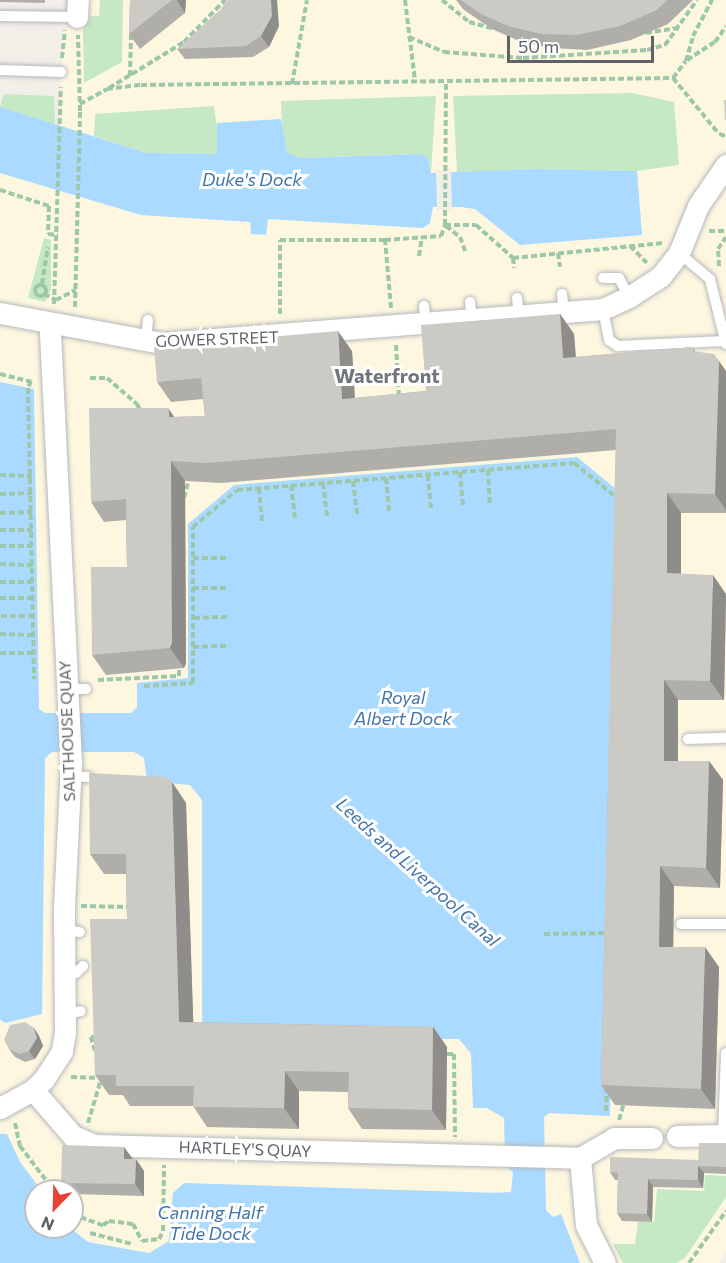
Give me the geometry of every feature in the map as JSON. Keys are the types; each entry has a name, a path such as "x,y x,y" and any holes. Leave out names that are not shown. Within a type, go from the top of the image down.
{"street":[{"path":"616,303 660,276 673,248 726,165"},
{"name":"GOWER STREET","path":"0,313 52,317 146,342 563,303 616,303"},
{"name":"SALTHOUSE QUAY","path":"8,1115 54,1066 62,1051 73,1013 76,973 72,931 80,691 63,636 52,317"},
{"name":"HARTLEY'S QUAY","path":"33,1090 73,1136 94,1145 575,1157"},
{"path":"677,1136 723,1136"},
{"path":"605,1263 586,1225 575,1157 614,1138 652,1138"}],"lane":[{"path":"0,16 78,17"},
{"path":"0,70 61,72"},
{"path":"603,278 622,274 609,340 618,346 725,343 716,293 710,279 673,248"},
{"path":"146,342 148,320"},
{"path":"688,739 726,738"},
{"path":"681,924 726,924"},
{"path":"723,1136 726,1053"}],"path":[{"path":"80,104 184,42 225,0"},
{"path":"292,84 307,0"},
{"path":"405,0 415,80"},
{"path":"442,0 469,22 502,31"},
{"path":"409,37 444,52 523,58 586,57 665,45 697,0"},
{"path":"674,78 686,61 693,36 712,0"},
{"path":"52,317 56,300 63,32 78,17"},
{"path":"75,313 80,111 78,17"},
{"path":"130,76 132,22"},
{"path":"686,61 715,42 726,26"},
{"path":"634,35 679,28"},
{"path":"107,89 141,85 674,78"},
{"path":"674,78 719,134 726,136"},
{"path":"280,323 280,240 385,240 441,236 445,225 443,164 446,81"},
{"path":"0,190 49,206 48,234 58,235"},
{"path":"445,225 460,237 465,251"},
{"path":"445,225 476,225 513,258 514,268"},
{"path":"705,231 726,231"},
{"path":"419,256 422,237"},
{"path":"721,272 718,249 726,237"},
{"path":"385,240 392,314"},
{"path":"513,258 630,246 673,248"},
{"path":"630,246 648,265"},
{"path":"44,294 42,285 48,248"},
{"path":"558,253 560,267"},
{"path":"42,285 34,290 38,295 44,294 56,300"},
{"path":"56,300 76,290"},
{"path":"396,344 399,403"},
{"path":"0,374 31,381 28,388 32,476 34,679"},
{"path":"90,378 107,378 137,404 144,420"},
{"path":"144,686 194,683 194,527 237,490 574,463 617,498 617,509"},
{"path":"181,509 193,468"},
{"path":"488,470 490,504"},
{"path":"460,472 463,506"},
{"path":"0,475 32,476"},
{"path":"428,475 431,509"},
{"path":"386,478 389,512"},
{"path":"353,481 357,515"},
{"path":"323,483 327,517"},
{"path":"291,485 295,518"},
{"path":"259,488 262,522"},
{"path":"0,494 32,494"},
{"path":"0,513 32,512"},
{"path":"0,530 32,530"},
{"path":"0,546 33,546"},
{"path":"194,558 228,558"},
{"path":"0,564 33,564"},
{"path":"0,582 33,582"},
{"path":"193,588 229,588"},
{"path":"0,598 33,598"},
{"path":"1,616 33,616"},
{"path":"194,618 229,617"},
{"path":"0,634 34,635"},
{"path":"193,646 229,646"},
{"path":"0,652 34,653"},
{"path":"80,691 179,676 179,654"},
{"path":"80,906 133,907"},
{"path":"609,945 610,922"},
{"path":"544,934 610,933"},
{"path":"96,1058 91,1037 103,1037"},
{"path":"447,1054 454,1054 456,1155"},
{"path":"88,1123 101,1078 99,1068"},
{"path":"606,1111 607,1076"},
{"path":"71,1077 109,1078"},
{"path":"614,1138 625,1100"},
{"path":"8,1115 21,1146 45,1179"},
{"path":"84,1218 103,1225 109,1221 133,1224 142,1241 159,1239 163,1231 164,1146"},
{"path":"689,1263 726,1211"},
{"path":"90,1233 132,1244"}],"shaded area":[{"path":"78,0 726,0 726,1252 719,1263 580,1263 561,1214 553,1217 546,1210 544,1117 549,1113 609,1116 189,665 188,678 137,683 137,707 131,713 45,713 39,709 28,388 0,382 0,173 141,215 250,222 251,233 267,219 423,228 433,207 461,207 475,209 520,245 642,235 637,172 431,173 107,140 60,126 63,32 77,17"},
{"path":"52,752 134,752 144,758 147,781 190,785 202,800 202,1029 215,1038 459,1039 471,1057 473,1108 487,1108 505,1118 505,1164 513,1173 511,1192 339,1190 184,1183 173,1193 171,1232 162,1248 149,1253 113,1248 84,1239 84,1179 33,1179 20,1162 7,1134 0,1134 0,1019 6,1023 42,1014 45,758"}],"green space":[{"path":"100,0 123,0 122,62 84,83 83,30 91,16 99,16"},
{"path":"632,93 674,102 679,165 637,171 537,169 457,173 453,96"},
{"path":"4,94 54,96 55,125 0,107"},
{"path":"436,96 431,173 428,158 422,154 301,158 287,154 283,143 281,101"},
{"path":"214,106 220,149 217,154 147,153 94,136 95,114"},
{"path":"44,238 51,240 51,290 45,302 28,298"},
{"path":"705,1175 726,1176 726,1197 685,1258 677,1263 623,1263 613,1244 635,1244 638,1222 654,1222 657,1189 704,1191"}],"water":[{"name":"Duke's Dock","path":"0,107 147,153 217,154 217,123 281,119 287,153 301,158 422,154 428,158 431,173 537,169 637,171 642,235 520,245 475,209 461,207 433,207 430,223 423,228 268,219 266,235 251,234 250,222 141,215 0,173"},
{"name":"Royal Albert Dock","path":"0,382 34,389 39,709 45,713 131,713 137,707 137,683 188,678 188,524 234,485 577,457 623,495 610,1116 549,1113 544,1117 546,1210 553,1217 561,1214 580,1263 0,1263 0,1134 7,1134 20,1162 33,1179 24,1179 24,1239 84,1239 88,1242 149,1253 169,1241 173,1193 184,1183 511,1192 513,1173 505,1164 504,1118 487,1108 473,1108 471,1053 459,1039 215,1038 202,1029 202,800 190,785 147,781 144,758 134,752 52,752 45,758 42,1014 5,1023 0,1019"}],"pier":[{"path":"436,170 451,170 452,210 437,210"}],"building":[{"path":"130,0 172,0 129,34"},
{"path":"227,0 271,0 272,16 261,36 246,46 177,49 221,9"},
{"path":"461,0 667,0 657,10 620,26 577,35 541,34 508,26 481,14"},
{"path":"724,100 726,100 726,120 725,120"},
{"path":"560,314 563,358 693,347 693,351 714,354 719,361 715,494 667,493 667,573 713,575 710,681 664,680 664,761 709,761 706,868 660,866 659,947 705,947 701,1089 601,1085 616,429 207,463 171,461 172,643 170,648 92,655 91,567 127,567 126,499 91,502 89,408 168,408 169,417 205,416 201,378 157,382 154,347 338,331 342,399 426,391 421,325"},
{"path":"89,773 166,777 172,782 179,1022 433,1027 432,1110 348,1108 349,1072 285,1071 284,1108 193,1107 194,1086 116,1086 116,1075 95,1075 90,919 127,919 126,854 90,854"},
{"path":"25,1022 34,1028 37,1038 29,1051 19,1054 9,1049 4,1040 10,1025"},
{"path":"699,1143 726,1143 726,1167 698,1166"},
{"path":"62,1145 124,1147 124,1159 136,1159 135,1184 84,1183 84,1179 61,1179"},
{"path":"610,1157 698,1160 698,1180 648,1179 647,1214 617,1213 618,1173 610,1172"}],"district":[{"name":"Waterfront","path":"387,375"}],"water label":[{"name":"Leeds and Liverpool Canal","path":"418,872"},
{"name":"Canning Half Tide Dock","path":"210,1223"}]}
